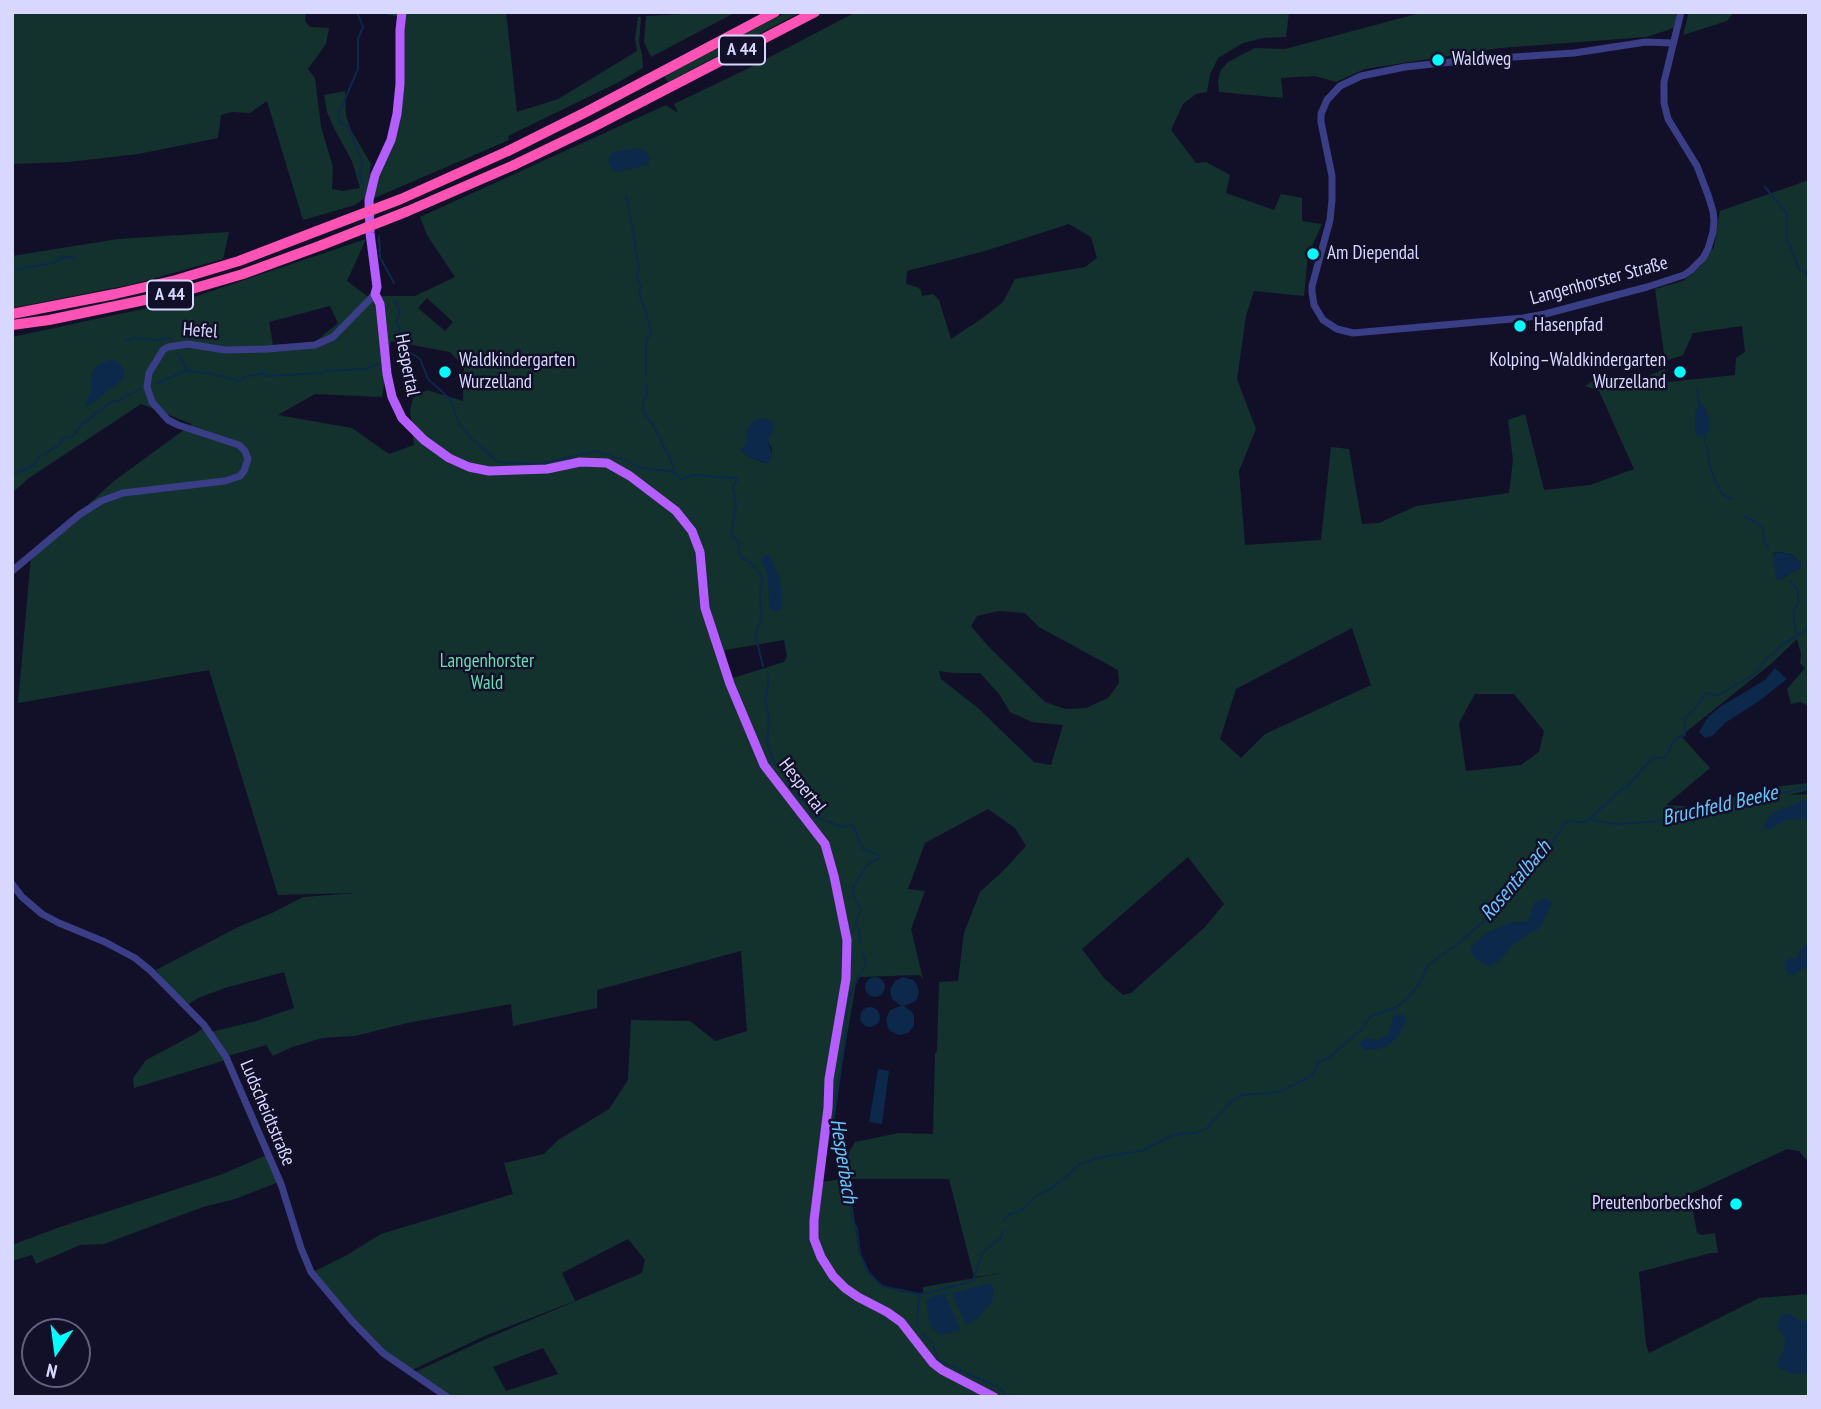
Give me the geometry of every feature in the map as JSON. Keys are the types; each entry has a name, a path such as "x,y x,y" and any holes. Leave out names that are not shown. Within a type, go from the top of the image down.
{"highway":[{"name":"A 44","path":"12,314 187,277 239,261 401,199 586,112 775,12"},
{"name":"A 44","path":"12,325 178,293 243,274 322,245 419,207 556,146 815,12"}],"main road":[{"path":"376,294 369,200 375,175 391,140 397,114 402,12"},
{"name":"Hespertal","path":"376,294 380,304 392,397 402,418 424,440 449,458 468,467 489,471 547,469 580,462 607,463 630,476 676,511 692,531 700,552 705,608 730,684 764,765 825,844 847,940 846,979 829,1079 814,1239 833,1276 845,1288 901,1322 933,1363 942,1370 995,1397"}],"street":[{"name":"Langenhorster Straße","path":"1673,43 1646,42 1574,53 1405,67 1362,76 1340,86 1327,100 1321,114 1332,176 1332,200 1330,220 1311,292 1314,305 1323,320 1337,329 1353,333 1524,318 1647,287 1684,275 1691,270 1709,249 1714,221 1700,173 1668,119 1664,103 1663,89 1681,12"},
{"name":"Hefel","path":"12,571 79,515 101,501 123,493 225,481 240,476 244,471 247,459 239,445 178,425 168,419 152,402 147,387 149,373 163,350 188,344 225,350 314,345 333,337 376,294"},
{"name":"Ludscheidtstraße","path":"12,884 41,914 135,958 204,1025 226,1057 281,1184 311,1272 383,1353 447,1397"}],"green space":[{"path":"12,12 306,12 305,21 310,27 329,28 326,44 308,69 315,78 321,127 333,167 332,189 343,191 360,188 352,161 327,112 324,95 345,91 346,116 371,164 367,196 355,205 303,220 267,101 250,113 232,112 221,115 218,138 138,154 69,162 12,164"},
{"path":"375,12 506,12 517,112 558,99 637,51 635,39 638,17 641,17 639,43 643,68 508,136 509,140 372,199 370,191 394,131 401,17"},
{"path":"736,12 651,57 644,42 646,16"},
{"path":"787,12 801,12 668,82 664,76"},
{"name":"Langenhorster Wald","path":"856,12 1289,12 1286,37 1263,38 1243,43 1218,58 1210,75 1207,92 1196,94 1183,104 1171,130 1196,163 1206,162 1230,175 1226,193 1274,210 1281,194 1302,198 1302,221 1322,224 1308,255 1304,296 1254,291 1246,316 1237,379 1256,429 1239,471 1245,545 1321,540 1331,447 1349,449 1362,524 1379,523 1416,506 1509,493 1513,460 1508,420 1525,414 1544,490 1590,485 1634,469 1599,391 1585,386 1601,379 1643,378 1665,369 1668,382 1735,375 1736,358 1745,352 1742,326 1693,333 1683,355 1665,361 1655,289 1683,281 1701,266 1714,247 1720,211 1809,180 1809,706 1800,702 1791,704 1787,689 1805,668 1800,663 1801,654 1797,639 1772,663 1681,736 1710,768 1666,805 1695,807 1773,787 1809,783 1809,790 1789,795 1809,794 1809,1163 1799,1151 1787,1149 1690,1194 1697,1233 1715,1233 1718,1253 1639,1272 1649,1353 1759,1298 1809,1294 1809,1397 449,1397 415,1372 642,1273 645,1260 628,1239 562,1273 575,1301 487,1335 412,1370 385,1352 328,1293 313,1272 381,1234 513,1194 504,1163 544,1154 558,1140 609,1109 628,1080 631,1020 690,1021 715,1041 747,1031 741,951 597,990 597,1008 513,1026 511,1004 407,1023 355,1036 322,1038 273,1056 266,1045 228,1056 211,1032 294,1008 284,972 225,988 198,998 186,1006 156,970 303,897 356,893 278,895 209,670 18,703 31,557 114,481 192,424 141,404 29,478 12,493 12,337 185,300 366,239 347,281 367,296 415,296 455,277 427,235 420,217 666,105 678,113 674,104","holes":["1069,224 1091,237 1097,258 1085,267 1015,279 1003,302 951,339 939,300 933,294 922,296 921,290 906,284 907,271 985,251","427,298 453,322 445,331 418,308","330,306 338,323 315,342 273,345 269,322","391,341 450,352 464,367 463,401 427,390 413,398 410,410 414,445 389,454 352,428 278,415 315,394 382,397","768,441 772,449 770,461 764,463 741,451 746,445","1773,553 1793,555 1801,563 1801,567 1780,580","999,611 1025,613 1039,627 1118,670 1119,683 1108,698 1086,708 1065,709 1045,702 971,626 977,616","1352,628 1371,685 1265,734 1241,758 1220,739 1236,689","784,640 787,656 784,662 733,678 725,650","939,671 980,673 999,694 1010,712 1032,722 1063,725 1051,765 1034,762 978,708 941,679","1475,694 1514,694 1544,731 1539,752 1521,765 1466,771 1459,723","988,809 1015,828 1026,846 980,892 964,933 958,981 939,982 933,1134 899,1133 855,1142 844,1161 849,1178 822,1182 817,1216 819,1257 844,1285 818,1258 814,1214 857,977 920,975 923,979 911,929 925,891 908,889 925,843","1188,857 1224,904 1205,927 1131,993 1123,995 1104,978 1082,949","849,1179 949,1179 974,1277 998,1274 923,1287 923,1294 882,1286 869,1274 859,1254","543,1348 558,1374 506,1391 493,1367"]},
{"path":"1424,12 1677,12 1674,27 1646,37 1500,48 1365,69 1336,82 1315,76 1281,78 1283,98 1219,92 1221,70 1228,62 1255,48 1285,49"},
{"path":"1689,12 1734,12 1727,21 1683,35"},
{"path":"229,232 223,259 134,284 12,308 12,256 118,239"},
{"path":"203,1028 226,1060 134,1088 133,1078 146,1060"},
{"path":"267,1155 279,1182 104,1244 80,1245 36,1264 32,1255 12,1261 12,1245 220,1175"}],"water":[{"path":"639,148 647,152 650,158 648,165 613,171 608,162 610,155 616,151"},
{"path":"113,359 124,369 123,379 85,406 94,369"},
{"path":"1699,401 1705,407 1710,431 1698,436 1695,433 1695,414"},
{"path":"758,418 767,419 775,426 768,441 772,453 767,464 740,451 746,445 747,428"},
{"path":"1781,552 1793,555 1801,563 1801,567 1780,580 1776,579 1773,554"},
{"path":"769,555 779,576 782,595 779,611 772,611 769,607 768,576 761,559"},
{"path":"1775,668 1787,679 1725,723 1712,736 1705,738 1699,732 1708,717 1765,680"},
{"path":"1805,800 1809,801 1809,819 1786,820 1766,831 1763,826 1771,813"},
{"path":"1544,897 1552,903 1541,927 1512,945 1501,960 1488,967 1474,957 1470,948 1487,932 1512,922 1528,921 1534,903"},
{"path":"1809,943 1809,967 1793,975 1788,974 1785,963 1789,959 1797,958 1800,950"},
{"path":"875,977 882,980 885,987 882,994 875,997 868,994 865,987 868,980"},
{"path":"903,977 913,980 919,992 916,1001 904,1006 912,1012 914,1026 908,1033 899,1035 890,1031 886,1019 890,1010 901,1006 892,999 890,990 895,981"},
{"path":"870,1007 877,1010 880,1017 877,1024 870,1027 863,1024 860,1017 863,1010"},
{"path":"1394,1016 1405,1016 1406,1021 1398,1036 1388,1046 1375,1050 1362,1048 1362,1041 1367,1038 1377,1040 1389,1034"},
{"path":"878,1069 889,1071 882,1124 869,1122"},
{"path":"990,1283 994,1288 992,1302 978,1318 966,1326 952,1293"},
{"path":"944,1293 961,1330 939,1335 930,1326 926,1299"},
{"path":"1787,1313 1809,1321 1806,1353 1808,1371 1805,1374 1790,1373 1780,1369 1777,1364 1785,1339 1778,1327 1778,1321"}],"waterway":[{"name":"Hesperbach","path":"357,12 363,27 358,39 358,69 338,115 340,123 348,127 363,164 359,174 363,185"},
{"path":"1765,187 1787,214 1786,237 1799,269 1806,272 1809,279"},
{"path":"626,195 639,265 639,295 651,332 646,343 646,377"},
{"name":"Hesperbach","path":"379,236 380,257 394,283"},
{"path":"12,270 53,263 65,257 72,257 74,260"},
{"name":"Hesperbach","path":"395,300 400,313 396,320 401,346 420,359 428,379 450,399 460,425 498,462 538,464 596,451 625,459 638,467 673,472 682,480 692,475 737,478 733,487 736,504 731,536 738,540 740,557 751,563 763,578 760,590 761,620 755,634 763,666"},
{"path":"126,341 135,338 172,340"},
{"path":"178,354 188,371"},
{"path":"156,384 185,371 208,373 240,381 244,377 264,373 267,376 320,373 366,369 378,364"},
{"path":"647,385 647,396 643,401 644,414 653,424 674,467 673,472"},
{"path":"12,476 34,465 38,458 59,445 63,438 73,436 94,413 141,388"},
{"path":"1697,389 1699,402"},
{"path":"1704,435 1705,442"},
{"path":"1707,447 1710,467 1717,485 1723,495 1732,499"},
{"path":"1745,517 1758,523 1763,529 1764,541 1769,550"},
{"path":"1790,580 1798,591 1798,602 1794,611 1797,635"},
{"name":"Rosentalbach","path":"1003,1222 1007,1216 1021,1210 1080,1164 1102,1157 1141,1151 1171,1136 1196,1133 1206,1129 1232,1101 1243,1095 1280,1092 1313,1075 1318,1063 1330,1057 1360,1031 1371,1016 1395,1008 1408,998 1428,965 1485,920 1554,840 1565,823 1571,820 1581,823 1590,819 1628,786 1653,758 1665,758 1675,739 1685,735 1685,718 1706,693 1719,695 1756,673 1782,644 1806,630 1809,625"},
{"name":"Hesperbach","path":"768,675 765,700 769,718 767,744 774,763 785,772 787,781 800,799 807,803 812,816 843,827 852,824 863,849 878,855 878,859 868,864 853,887 854,898 861,909 855,924 859,930 860,942"},
{"name":"Bruchfeld Beeke","path":"1592,820 1615,824 1651,822 1708,811 1765,792 1784,793 1809,788"},
{"name":"Hesperbach","path":"863,953 866,964 851,992 847,1012 833,1123 845,1154 841,1172 849,1188 860,1254 869,1273 882,1286 919,1294"},
{"path":"920,1329 917,1325 919,1294 973,1281 982,1253 1001,1238 1003,1230"},
{"name":"Hesperbach","path":"923,1334 933,1343 938,1360 1000,1388 1008,1397"}],"place":[{"name":"Waldweg","path":"1438,60"},
{"name":"Am Diependal","path":"1313,254"},
{"name":"Hasenpfad","path":"1520,326"},
{"name":"Waldkindergarten Wurzelland","path":"445,372"},
{"name":"Kolping–Waldkindergarten Wurzelland","path":"1680,372"},
{"name":"Preutenborbeckshof","path":"1736,1204"}]}
